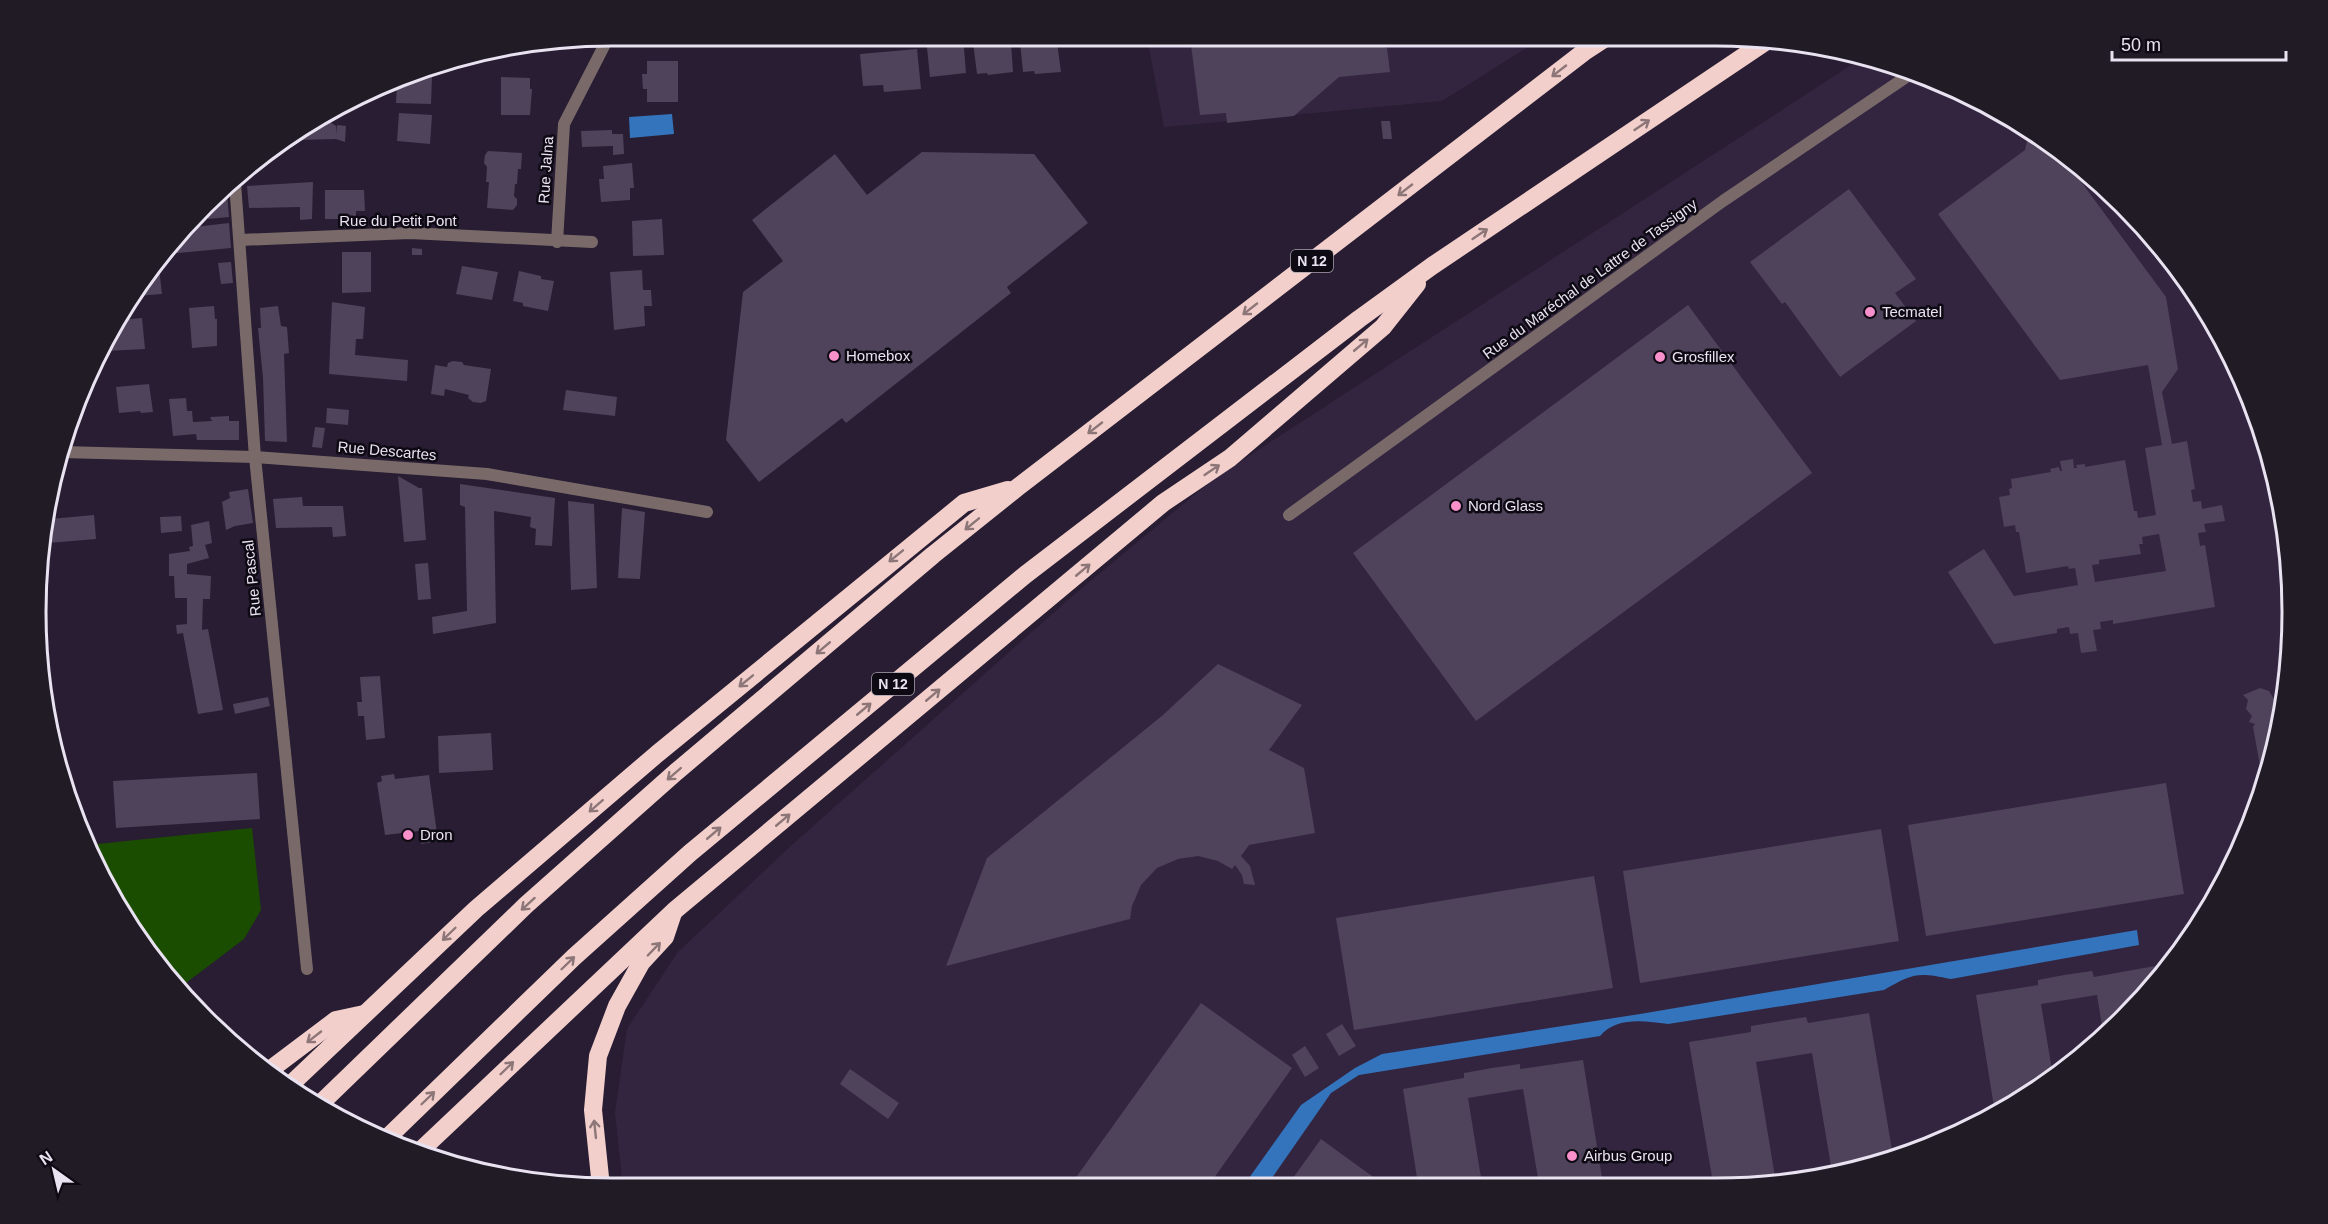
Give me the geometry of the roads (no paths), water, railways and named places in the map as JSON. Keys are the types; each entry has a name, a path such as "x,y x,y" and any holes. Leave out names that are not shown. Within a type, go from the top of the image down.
{"highway":[{"name":"N 12","path":"325,1099 526,906 658,788 933,555 1018,487 1594,46"},
{"name":"N 12","path":"393,1133 574,957 699,846 1025,574 1294,368 1432,266 1756,48"},
{"path":"426,1145 674,911 1163,503 1230,458 1383,327 1432,266"},
{"path":"296,1080 476,909 657,754 915,541 964,503 1018,487"},
{"path":"600,1177 593,1110 598,1056 617,1006 641,963 666,938 674,911"},
{"path":"275,1066 336,1020 366,1013"}],"street":[{"name":"Rue Jalna","path":"557,242 564,124 604,46"},
{"name":"Rue du Maréchal de Lattre de Tassigny","path":"1289,514 1723,201 1903,79"},
{"name":"Rue Pascal","path":"236,190 255,457 307,969"},
{"name":"Rue du Petit Pont","path":"240,240 410,233 592,242"},
{"name":"Rue Descartes","path":"70,452 255,457 487,474 707,512"}],"water":[{"path":"672,114 674,134 630,138 629,117"},
{"path":"2137,930 2139,945 1951,979 1916,975 1884,990 1668,1024 1632,1021 1615,1025 1600,1036 1359,1075 1331,1093 1272,1178 1249,1178 1301,1105 1355,1068 1382,1054 1640,1014"}],"place":[{"name":"Tecmatel","path":"1870,312"},
{"name":"Homebox","path":"834,356"},
{"name":"Grosfillex","path":"1660,357"},
{"name":"Nord Glass","path":"1456,506"},
{"name":"Dron","path":"408,835"},
{"name":"Airbus Group","path":"1572,1156"}]}
